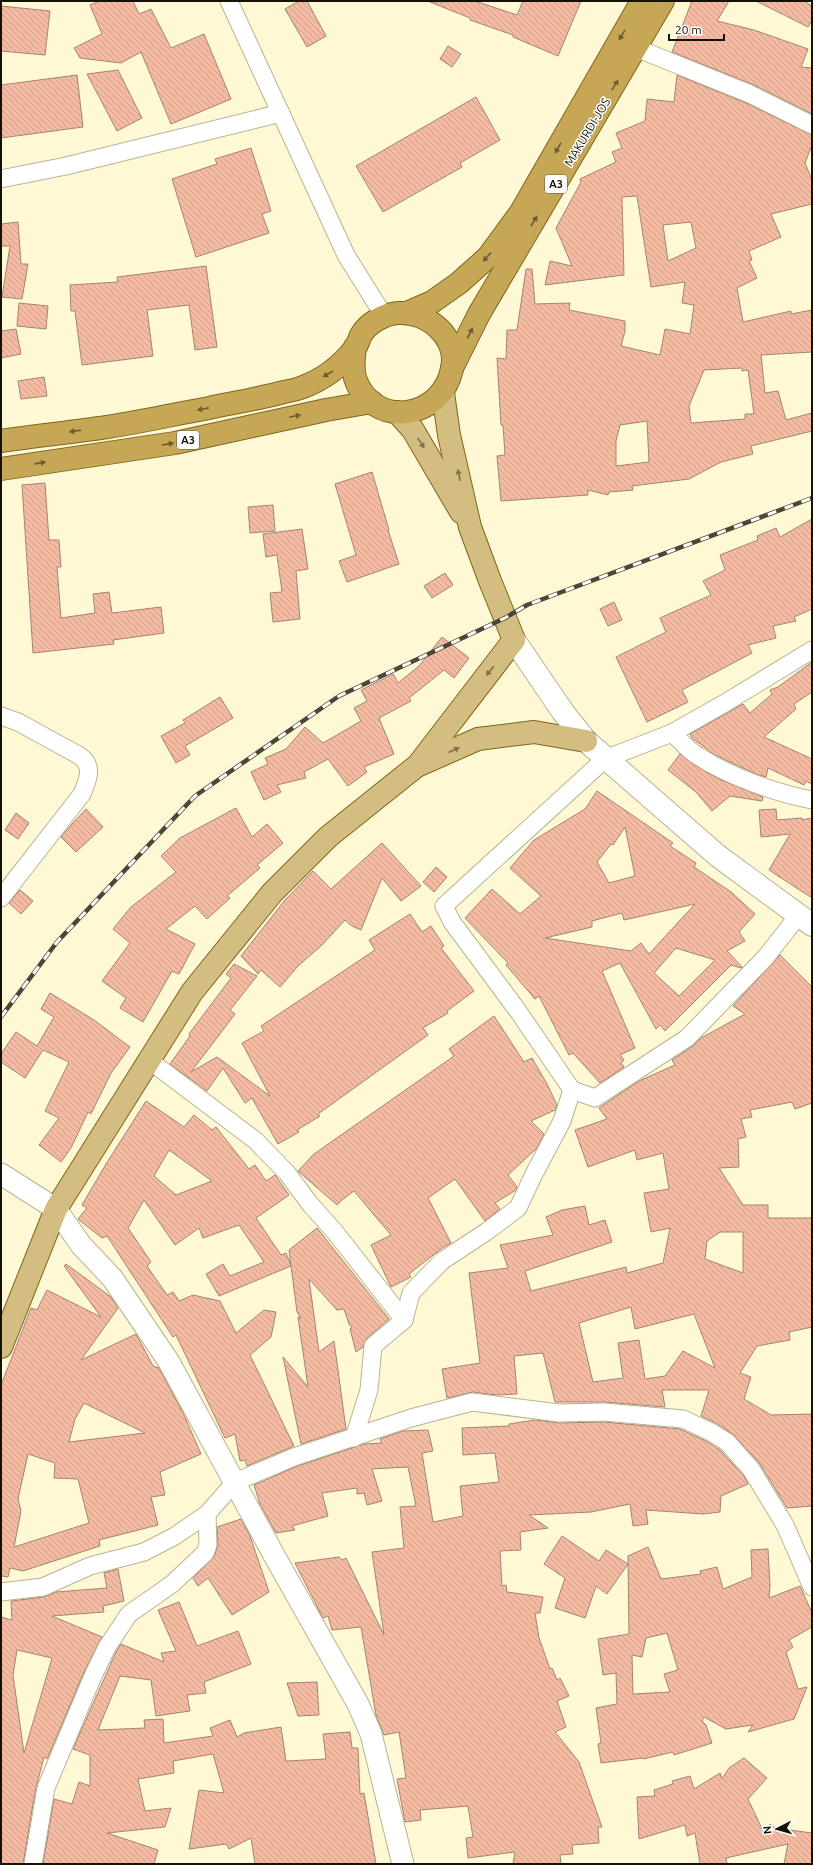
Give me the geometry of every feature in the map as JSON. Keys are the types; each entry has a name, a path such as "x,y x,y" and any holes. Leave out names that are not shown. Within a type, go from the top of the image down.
{"highway":[{"name":"MAKURDI-JOS","path":"409,312 432,302 459,283 488,257 521,212 642,1"},
{"name":"MAKURDI-JOS","path":"452,368 479,314 663,1"},
{"name":"A3","path":"409,312 424,317 437,326 446,338 452,353 452,368 443,393 434,402 422,409 410,412 397,412 384,409 372,402 362,391 355,377 353,362 356,347 362,334 371,324 384,316 409,312"},
{"name":"A3","path":"1,441 109,427 256,399 303,387 332,372 356,347"},
{"name":"A3","path":"1,469 175,443 326,410 372,402"}],"main road":[{"path":"443,393 449,435 470,527 490,581 514,640 563,712 586,741 605,759 718,856 805,921"},
{"path":"397,412 413,430 470,527"},
{"path":"1,1347 56,1209 192,992 272,894 328,837 418,765 514,640"},
{"path":"418,765 478,739 534,732 586,741"}],"street":[{"path":"229,1 346,255 384,316"},
{"path":"636,48 750,94 812,125"},
{"path":"1,179 66,166 281,113"},
{"path":"805,921 764,958 687,1038 595,1098 572,1090 518,1011 452,922 444,906 605,759 672,733 726,703 812,650"},
{"path":"1,716 18,722 80,756 86,761 89,769 89,778 82,794 1,898"},
{"path":"672,733 697,755 728,772 772,789 812,800"},
{"path":"150,1061 256,1140 287,1173 310,1204 335,1232 404,1320"},
{"path":"354,1438 370,1390 373,1346 404,1320 411,1292 442,1261 518,1208 562,1121 572,1090"},
{"path":"1,1174 56,1209 81,1245 113,1279 169,1362 312,1624 358,1704 371,1734 403,1864"},
{"path":"1,1592 43,1587 90,1566 144,1552 175,1536 207,1514 235,1482 294,1457 411,1418 472,1402 559,1413 604,1412 683,1419 711,1432 727,1442 751,1469 785,1525 812,1587"},
{"path":"34,1864 46,1788 93,1676 107,1647 129,1614 172,1584 205,1552 208,1545 207,1514"}],"building":[{"path":"100,1 133,1 139,14 151,9 171,48 204,34 231,99 171,124 141,52 121,63 80,58 74,48 102,34 90,5"},
{"path":"299,1 307,1 326,36 307,47 285,9"},
{"path":"475,1 517,15 523,1 581,1 558,56 513,37 513,35 470,20 470,18 430,2"},
{"path":"692,1 729,1 717,21 754,30 808,49 801,67 812,68 812,114 754,85 672,52"},
{"path":"756,1 804,1 812,6 812,20 808,27"},
{"path":"1,6 50,11 45,55 1,51"},
{"path":"448,46 461,54 452,67 440,59"},
{"path":"118,70 142,118 117,131 87,74"},
{"path":"77,75 83,127 1,138 1,85"},
{"path":"677,75 746,103 812,135 812,145 805,163 812,180 812,204 771,214 781,237 749,251 752,260 749,261 757,278 737,288 743,322 791,311 791,314 812,310 812,352 761,355 765,393 778,391 786,420 812,413 812,431 751,446 753,454 721,462 689,479 632,486 633,490 609,492 608,495 588,490 588,495 501,501 497,456 505,455 503,425 501,425 497,358 506,359 507,330 517,330 526,269 532,269 535,304 570,303 569,310 625,321 625,331 621,346 660,355 665,329 690,334 694,305 682,303 685,282 651,287 637,196 622,197 624,275 545,285 550,261 572,266 556,228 581,182 580,179 616,162 612,152 622,148 616,133 645,121 647,99 674,102","holes":["691,222 696,248 668,261 663,225","742,368 742,371 748,370 754,414 745,414 745,419 691,423 689,406 704,370","647,421 649,462 616,466 616,441 620,425"]},
{"path":"476,97 500,140 460,163 462,167 383,212 356,166"},
{"path":"251,148 271,211 262,214 269,233 196,257 172,179 217,164 215,159"},
{"path":"18,222 21,264 28,264 22,299 2,297 10,246 1,246 1,224"},
{"path":"206,266 217,347 195,350 189,305 147,310 153,356 82,365 75,311 71,311 70,285 118,282 117,277"},
{"path":"19,303 48,306 46,329 17,326"},
{"path":"16,329 21,354 1,358 1,331"},
{"path":"44,377 47,396 21,399 18,381"},
{"path":"372,472 399,564 347,582 339,561 356,555 335,484"},
{"path":"45,483 49,540 59,540 61,567 57,567 61,618 95,613 93,594 109,592 112,613 161,607 164,633 113,640 114,644 33,653 22,485"},
{"path":"273,505 275,531 250,533 248,507"},
{"path":"812,519 812,609 794,617 796,621 773,626 776,638 748,645 752,653 682,690 688,702 647,722 616,657 666,632 660,618 711,595 703,581 725,570 720,555 758,540 757,536 776,528 780,537"},
{"path":"302,529 308,569 296,571 300,619 273,622 270,593 282,592 277,555 266,557 263,534"},
{"path":"445,573 453,585 432,598 424,586"},
{"path":"614,602 622,620 608,626 600,609"},
{"path":"442,637 469,658 454,678 444,670 409,698 411,701 379,718 394,754 364,767 367,772 348,786 328,759 304,772 306,778 277,785 281,792 264,800 251,772 268,764 265,758 286,749 305,727 323,743 361,721 354,708 367,701 361,690 393,674 398,683 419,666"},
{"path":"812,662 812,692 794,704 796,709 764,737 812,759 812,784 806,781 804,785 768,768 766,777 756,774 715,755 692,738 690,734 743,704 750,713 772,694 770,690 778,687"},
{"path":"220,697 233,718 185,746 190,755 176,763 161,736 185,723 183,720"},
{"path":"680,754 693,764 719,779 763,797 762,801 730,796 712,811 696,792 668,770"},
{"path":"597,791 673,843 670,846 696,863 694,867 731,892 755,914 739,932 745,941 727,951 742,967 731,965 665,1031 660,1025 656,1029 620,963 602,971 635,1048 620,1055 624,1060 621,1063 624,1067 600,1083 573,1053 569,1055 539,996 535,999 506,965 508,963 465,918 492,889 520,914 541,896 510,868 534,840 585,809","holes":["625,827 635,876 609,883 597,862 611,844 613,845","695,904 649,954 641,943 631,951 545,938 592,927 592,921 622,913 624,920","676,948 715,960 679,996 654,973"]},
{"path":"236,808 252,837 267,824 283,843 257,865 260,868 227,896 230,898 207,919 195,906 166,929 195,944 179,974 172,971 143,1022 120,1008 126,998 102,981 130,943 113,929 131,907 176,872 161,856 180,838"},
{"path":"86,809 103,827 76,852 61,837"},
{"path":"776,809 777,820 802,818 802,820 812,818 812,898 769,870 790,834 761,837 759,810"},
{"path":"16,813 29,823 18,839 5,830"},
{"path":"382,843 421,886 401,901 382,878 361,930 352,926 345,920 322,945 298,966 280,987 261,970 258,974 241,956 285,900 313,871 331,889"},
{"path":"436,867 447,877 434,892 423,882"},
{"path":"20,890 33,901 21,914 9,903"},
{"path":"410,914 422,932 431,926 444,946 441,948 474,991 447,1011 448,1013 423,1028 428,1035 318,1114 320,1116 297,1130 299,1132 278,1144 252,1098 245,1103 223,1068 207,1091 170,1064 190,1036 189,1034 231,978 226,974 234,964 257,976 230,1010 235,1014 191,1072 217,1057 270,1096 242,1043 264,1031 261,1026 375,950 369,940"},
{"path":"780,955 812,987 812,1103 795,1109 792,1102 750,1110 752,1117 741,1119 746,1137 738,1139 739,1167 719,1168 743,1205 768,1205 768,1218 812,1218 812,1327 789,1332 790,1340 757,1346 740,1373 751,1377 744,1399 771,1415 812,1414 812,1506 787,1508 760,1464 734,1435 716,1423 701,1416 709,1390 662,1390 665,1407 605,1402 555,1402 543,1353 514,1356 517,1394 497,1395 473,1392 447,1398 442,1369 480,1363 469,1273 508,1268 500,1245 553,1235 546,1217 562,1210 585,1206 589,1225 605,1220 612,1242 525,1271 531,1291 626,1267 627,1273 663,1263 670,1228 651,1232 644,1193 669,1189 663,1153 637,1160 635,1150 588,1167 575,1130 607,1119 599,1108 639,1081 675,1065 672,1060 693,1046 701,1038 745,1014 733,1006","holes":["720,1232 743,1232 743,1273 705,1259 707,1241","631,1307 635,1329 694,1314 715,1368 683,1351 665,1376 645,1379 639,1340 618,1343 623,1378 593,1382 579,1323"]},
{"path":"50,993 94,1020 130,1047 111,1073 91,1114 88,1112 71,1148 61,1162 39,1145 59,1118 45,1111 69,1062 43,1050 25,1078 1,1062 1,1054 16,1032 37,1046 54,1017 41,1009"},
{"path":"494,1016 524,1062 532,1058 557,1105 555,1110 531,1121 544,1134 537,1148 508,1175 517,1187 516,1190 495,1203 500,1209 485,1221 455,1179 428,1198 451,1243 442,1248 409,1274 411,1277 391,1287 371,1245 391,1235 354,1191 337,1205 298,1171 314,1154 454,1056 449,1049"},
{"path":"146,1101 184,1127 194,1115 212,1130 216,1127 249,1169 255,1165 266,1181 275,1175 289,1195 256,1218 281,1255 286,1253 291,1266 219,1296 206,1274 223,1264 230,1276 264,1262 239,1225 203,1238 199,1228 175,1245 144,1200 128,1228 151,1262 147,1266 167,1295 173,1292 179,1301 193,1295 220,1301 236,1333 264,1310 276,1312 271,1337 250,1355 294,1446 247,1466 245,1460 240,1461 235,1434 225,1438 176,1335 173,1337 107,1236 102,1238 78,1219 87,1208 82,1205","holes":["169,1150 212,1181 176,1195 154,1176"]},
{"path":"317,1228 389,1319 367,1338 363,1347 356,1352 350,1329 352,1328 349,1324 344,1309 337,1310 309,1279 319,1352 334,1341 346,1429 301,1444 283,1357 308,1387 298,1317 301,1318 297,1312 289,1250"},
{"path":"66,1264 111,1297 118,1308 81,1360 136,1334 153,1366 159,1368 184,1415 201,1454 160,1472 165,1495 151,1497 158,1525 99,1540 100,1546 23,1571 10,1568 8,1577 1,1576 1,1385 31,1308 37,1310 47,1290 101,1317 64,1266","holes":["84,1403 145,1433 69,1442 75,1419","28,1454 55,1463 54,1478 78,1479 89,1523 14,1547 21,1511 18,1499"]},
{"path":"535,1420 559,1423 604,1422 680,1429 706,1441 720,1450 743,1475 748,1484 721,1496 720,1512 703,1514 646,1510 648,1524 633,1526 630,1504 591,1512 529,1515 548,1528 520,1532 521,1550 500,1551 502,1586 506,1585 507,1592 543,1597 540,1613 535,1613 539,1638 550,1669 552,1668 557,1680 560,1678 569,1696 557,1701 566,1727 555,1732 579,1762 602,1827 598,1827 599,1843 572,1845 573,1854 560,1855 561,1864 513,1864 515,1852 468,1858 466,1838 473,1837 468,1806 420,1810 421,1820 405,1822 397,1779 406,1778 399,1732 384,1735 376,1715 361,1627 332,1630 328,1616 323,1618 295,1563 339,1557 342,1560 346,1558 384,1635 372,1552 404,1548 400,1507 416,1506 408,1467 372,1469 382,1501 367,1505 364,1493 357,1494 357,1488 322,1493 328,1516 292,1526 295,1530 276,1533 260,1504 254,1485 298,1466 364,1444 382,1443 380,1439 403,1431 428,1430 433,1451 422,1453 433,1522 463,1516 460,1486 499,1482 495,1453 463,1455 462,1428 509,1426 509,1424"},
{"path":"241,1519 250,1536 269,1592 232,1615 208,1578 198,1586 193,1578 214,1557 218,1545 217,1527"},
{"path":"562,1536 599,1561 606,1550 628,1564 607,1594 596,1586 585,1618 555,1608 565,1578 544,1564"},
{"path":"648,1547 661,1579 701,1574 700,1571 717,1567 723,1589 752,1577 751,1550 768,1549 770,1586 769,1598 800,1586 812,1613 812,1627 789,1640 793,1647 786,1652 798,1689 807,1687 794,1719 748,1732 753,1725 726,1729 704,1717 702,1721 706,1725 712,1743 674,1755 673,1752 643,1759 601,1763 598,1744 601,1743 596,1708 617,1704 616,1673 603,1675 598,1639 629,1634 628,1556","holes":["667,1633 678,1670 664,1674 670,1692 633,1694 632,1655 642,1657 646,1638"]},
{"path":"118,1569 124,1601 103,1606 104,1612 52,1616 102,1637 84,1672 47,1759 44,1757 35,1792 23,1864 1,1864 1,1617 12,1620 11,1601 44,1597 56,1592 107,1588 104,1573","holes":["17,1650 52,1658 24,1753 13,1675"]},
{"path":"179,1602 197,1646 238,1631 251,1664 204,1682 206,1693 187,1695 190,1711 156,1716 151,1680 120,1676 98,1730 145,1728 144,1720 163,1719 164,1743 213,1736 210,1728 230,1720 237,1737 244,1733 281,1727 286,1761 326,1759 323,1734 350,1732 352,1748 358,1748 360,1794 364,1793 376,1864 255,1864 251,1838 229,1849 226,1844 189,1849 199,1790 224,1793 213,1754 173,1761 174,1773 138,1779 145,1811 171,1808 165,1827 107,1833 158,1850 154,1864 43,1864 54,1799 72,1804 79,1782 90,1786 90,1755 73,1749 116,1652 121,1644 164,1662 161,1653 176,1651 158,1610"},
{"path":"317,1682 319,1715 298,1716 287,1683"},
{"path":"744,1758 767,1778 748,1799 764,1833 770,1824 775,1828 812,1833 812,1864 784,1864 788,1844 726,1858 727,1864 700,1864 695,1833 687,1836 685,1825 639,1839 637,1797 655,1796 654,1790 673,1784 672,1781 690,1776 694,1789 720,1773 722,1779 729,1768"}],"railway":[{"path":"1,1017 57,942 195,796 339,696 505,618 527,605 812,498"}]}
